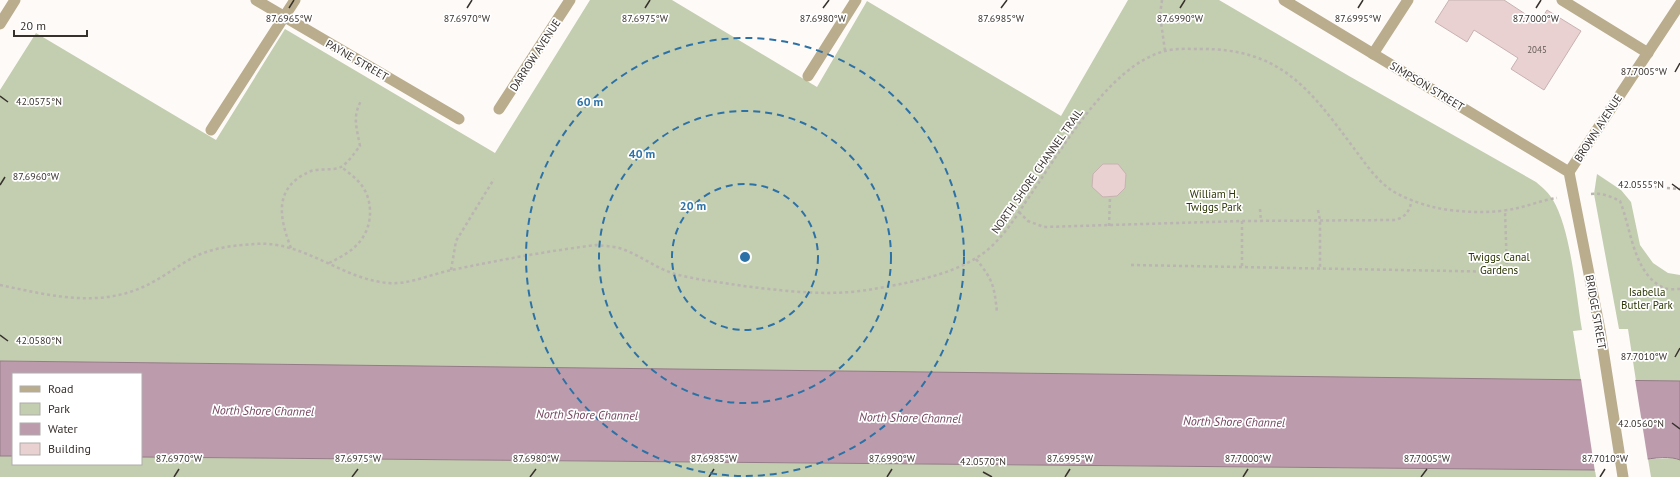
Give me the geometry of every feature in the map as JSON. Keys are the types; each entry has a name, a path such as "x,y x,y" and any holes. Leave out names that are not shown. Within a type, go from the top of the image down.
{"street":[{"path":"0,24 15,0"},
{"name":"PAYNE STREET","path":"256,0 459,119"},
{"path":"212,130 295,0"},
{"name":"DARROW AVENUE","path":"499,109 570,0"},
{"path":"808,76 856,0"},
{"name":"SIMPSON STREET","path":"1284,0 1569,172"},
{"path":"1373,54 1408,0"},
{"path":"1562,0 1648,53"},
{"name":"BROWN AVENUE","path":"1569,172 1680,4"},
{"name":"BRIDGE STREET","path":"1569,172 1600,330 1623,477"}],"path":[{"path":"1162,0 1160,14 1165,51"},
{"name":"NORTH SHORE CHANNEL TRAIL","path":"0,285 59,298 94,300 118,295 144,287 196,256 213,250 257,244 291,248 375,282 390,284 450,270 596,245 616,247 666,270 699,280 791,292 840,293 872,290 940,274 976,258 996,242 1019,212 1095,102 1114,83 1137,64 1165,51 1198,48 1231,49 1256,56 1278,66 1301,83 1320,102 1378,179 1394,192 1412,200 1435,207 1460,210 1516,209 1548,200"},
{"path":"291,248 283,227 281,212 284,195 296,181 311,171 341,167 360,146 356,123 356,109 361,101"},
{"path":"328,263 348,253 362,240 370,220 369,199 359,181 341,167"},
{"path":"450,270 456,241 494,179"},
{"path":"1655,187 1680,189"},
{"path":"1599,194 1620,201 1627,219 1636,254 1648,277 1663,288 1680,289"},
{"path":"1109,226 1110,197"},
{"path":"1019,212 1028,221 1044,227 1242,221 1396,220 1404,217 1409,212 1412,200"},
{"path":"1260,209 1261,221"},
{"path":"1318,210 1320,220 1320,269"},
{"path":"1131,265 1507,272 1505,210"},
{"path":"1242,221 1242,267"},
{"path":"976,258 990,276 997,312"}],"green space":[{"name":"William H. Twiggs Park","path":"590,0 672,0 817,87 867,1 1061,116 1128,0 1219,0 1536,182 1547,193 1553,200 1559,213 1569,245 1582,330 1573,331 1581,381 0,361 0,90 36,33 216,140 285,29 495,153"},
{"name":"Isabella Butler Park","path":"1597,174 1621,190 1631,202 1640,245 1653,263 1668,273 1680,275 1680,381 1636,381 1628,329 1619,329 1594,194"},
{"path":"0,456 12,456 12,465 142,465 142,457 1595,470 1596,477 0,477"},
{"path":"1676,458 1680,460 1680,477 1651,477 1648,459"}],"water":[{"name":"North Shore Channel","path":"0,361 1680,381 1680,460 1672,458 1651,459 1595,470 142,457 142,373 12,373 12,456 0,456"}],"pier":[{"path":"1581,379 1635,379 1648,461 1595,472"}],"building":[{"path":"1449,0 1504,0 1539,23 1547,10 1581,31 1544,90 1511,69 1518,58 1474,30 1467,42 1435,22"},
{"path":"1103,164 1118,164 1126,174 1125,188 1117,196 1103,197 1092,187 1093,174"}],"park label":[{"name":"Twiggs Canal Gardens","path":"1499,263"}]}
